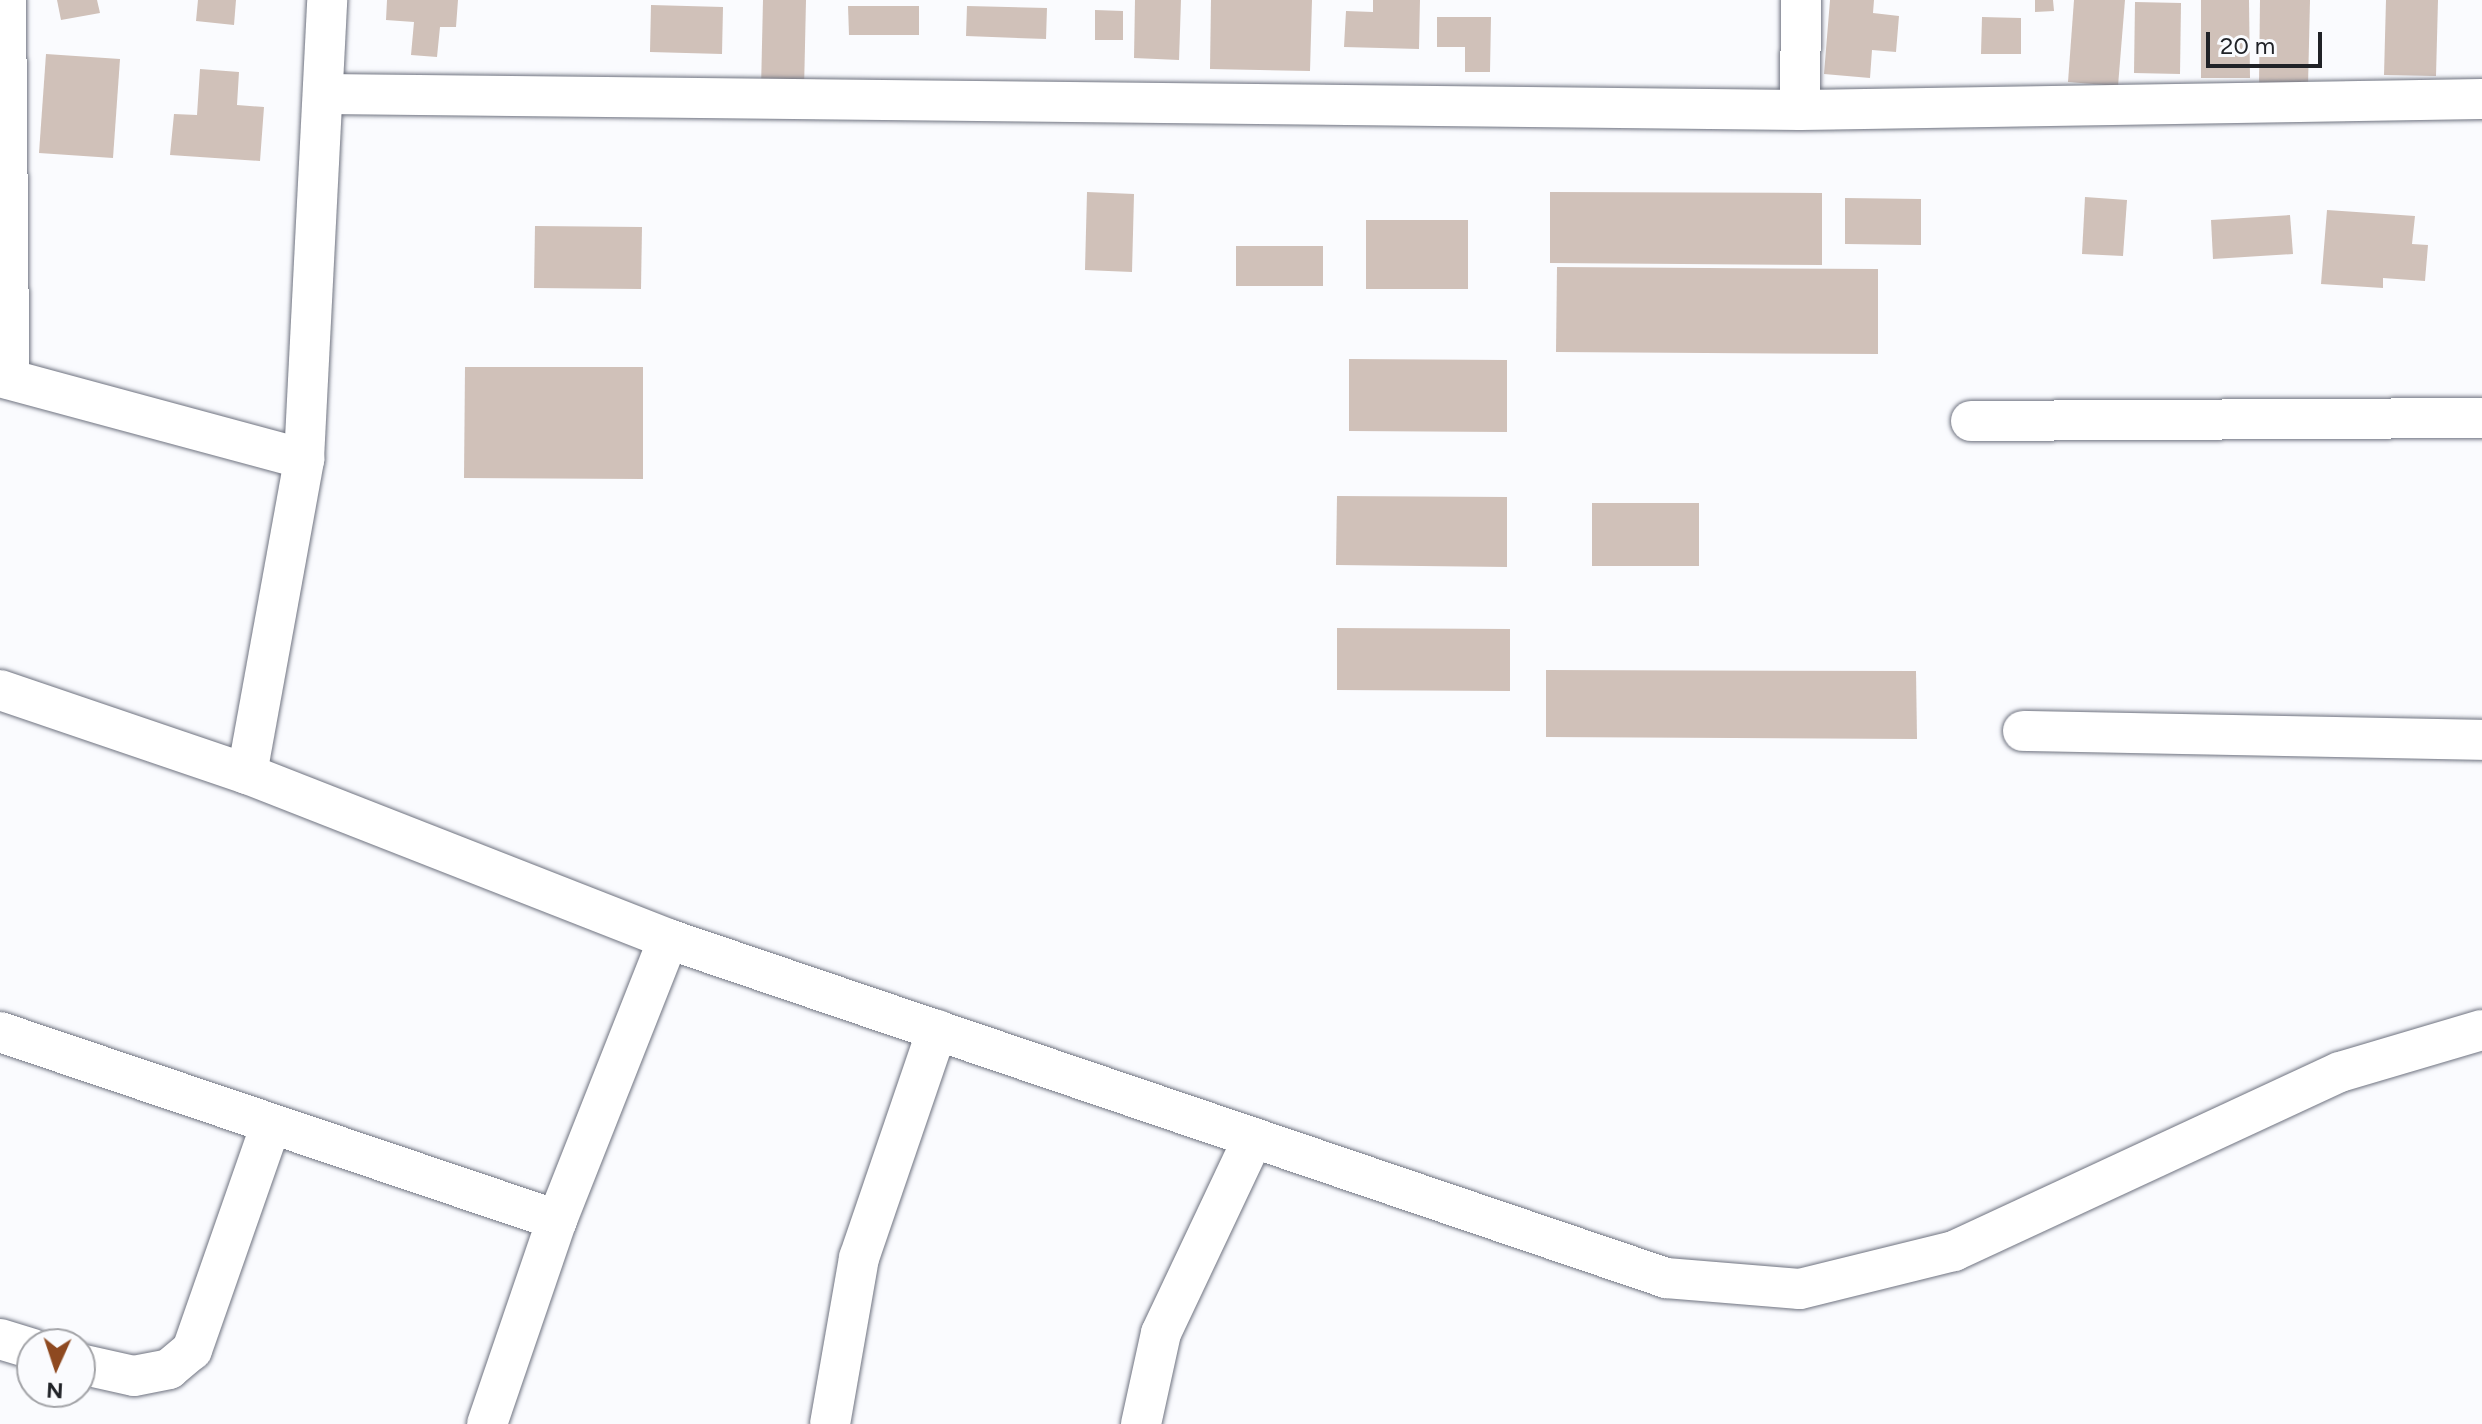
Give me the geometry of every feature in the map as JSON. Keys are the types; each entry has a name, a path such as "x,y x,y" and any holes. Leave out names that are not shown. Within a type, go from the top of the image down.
{"street":[{"path":"6,0 4,378 304,459"},
{"path":"247,774 304,459 325,94 327,0"},
{"path":"1800,110 1801,0"},
{"path":"325,94 1800,110 2482,99"},
{"path":"1971,421 2482,418"},
{"path":"0,690 247,774 668,939 1666,1278 1800,1289 1954,1251 2340,1072 2482,1030"},
{"path":"2023,731 2482,740"},
{"path":"487,1424 557,1220 668,939"},
{"path":"830,1424 859,1258 937,1030"},
{"path":"0,1032 557,1220"},
{"path":"96,1368 134,1376 169,1369 192,1350 271,1124"},
{"path":"1141,1424 1161,1333 1253,1138"}],"building":[{"path":"57,0 97,0 100,13 61,20"},
{"path":"198,0 236,0 234,25 196,21"},
{"path":"387,0 458,0 456,27 440,27 437,57 411,55 414,22 386,20"},
{"path":"763,0 806,0 804,90 761,89"},
{"path":"1135,0 1181,0 1179,60 1134,58"},
{"path":"1211,0 1312,0 1310,71 1210,69"},
{"path":"1373,0 1420,0 1419,49 1344,47 1346,11 1373,12"},
{"path":"1830,0 1874,0 1873,13 1899,16 1896,52 1872,50 1870,78 1824,74"},
{"path":"2035,0 2053,0 2054,11 2035,12"},
{"path":"2074,0 2125,0 2118,86 2068,82"},
{"path":"2201,0 2249,0 2250,78 2201,78"},
{"path":"2260,0 2310,0 2308,86 2259,85"},
{"path":"2386,0 2438,0 2436,76 2384,75"},
{"path":"2135,2 2181,3 2180,74 2134,73"},
{"path":"651,5 723,7 722,54 650,52"},
{"path":"848,6 919,6 919,35 849,35"},
{"path":"967,6 1047,8 1046,39 966,36"},
{"path":"1095,10 1123,11 1123,40 1095,40"},
{"path":"1437,17 1491,17 1490,72 1465,72 1465,47 1437,47"},
{"path":"1982,17 2021,18 2021,54 1981,54"},
{"path":"46,54 120,59 113,158 39,153"},
{"path":"200,69 239,72 237,105 264,107 260,161 170,155 174,114 197,115"},
{"path":"1087,192 1134,194 1132,272 1085,270"},
{"path":"1550,192 1822,193 1822,265 1550,263"},
{"path":"2085,197 2127,200 2123,256 2082,254"},
{"path":"1845,198 1921,199 1921,245 1845,244"},
{"path":"2327,210 2415,216 2412,244 2428,245 2425,281 2383,278 2383,288 2321,284"},
{"path":"2290,215 2293,254 2213,259 2211,220"},
{"path":"1366,220 1468,220 1468,289 1366,289"},
{"path":"535,226 642,227 641,289 534,288"},
{"path":"1236,246 1323,246 1323,286 1236,286"},
{"path":"1557,267 1878,269 1878,354 1556,352"},
{"path":"1349,359 1507,360 1507,432 1349,431"},
{"path":"465,367 643,367 643,479 464,478"},
{"path":"1337,496 1507,497 1507,567 1336,565"},
{"path":"1592,503 1699,503 1699,566 1592,566"},
{"path":"1337,628 1510,629 1510,691 1337,690"},
{"path":"1546,670 1916,671 1917,739 1546,737"}]}
